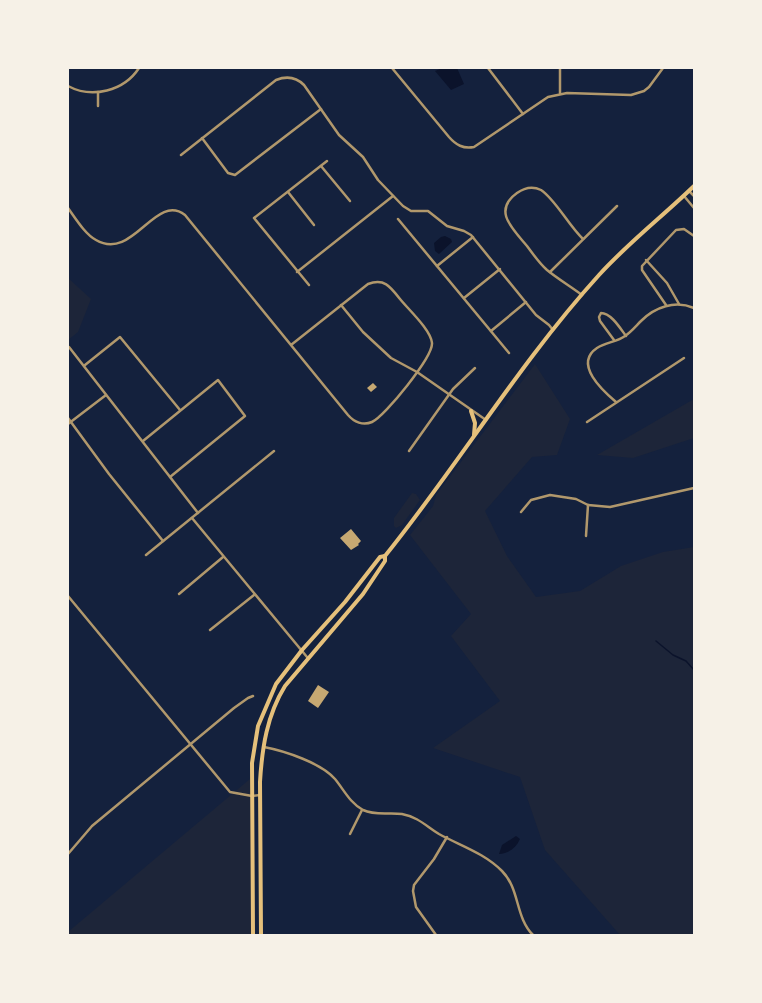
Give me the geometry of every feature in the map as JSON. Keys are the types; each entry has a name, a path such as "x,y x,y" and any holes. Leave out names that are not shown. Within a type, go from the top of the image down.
{"main road":[{"path":"261,935 260,795 262,757 269,720 278,697 307,657 362,594 385,561 385,556 553,330 618,255 694,186"},
{"path":"471,411 475,423 474,436"},
{"path":"253,935 252,754 258,726 276,684 302,650 341,607 380,557 385,556"}],"street":[{"path":"68,86 78,90 98,92 111,90 123,84 139,68"},
{"path":"392,68 449,137 461,147 474,147 542,100 560,93 631,95 649,87 663,68"},
{"path":"488,68 523,114"},
{"path":"560,68 560,93"},
{"path":"181,155 273,82 281,78 290,77 299,81 340,135 363,157 378,180 393,196 407,209 428,211 447,226 464,231 473,237 536,315 553,330"},
{"path":"98,92 98,106"},
{"path":"202,138 227,172 230,175 235,175 321,109"},
{"path":"309,285 254,218 327,161"},
{"path":"321,166 350,201"},
{"path":"582,295 550,272 507,220 506,206 514,196 529,188 541,190 583,239"},
{"path":"689,191 694,196"},
{"path":"288,192 314,225"},
{"path":"297,272 393,196"},
{"path":"684,196 694,208"},
{"path":"550,272 617,206"},
{"path":"68,208 92,237 99,242 112,244 126,241 166,211 173,210 188,217 291,345 348,415 361,423 369,423 379,417 417,372 430,353 431,339 428,332 393,290 383,282 376,281 368,284 340,305 291,345"},
{"path":"398,218 509,353"},
{"path":"666,305 642,270 642,266 646,260 676,230 688,230 694,236"},
{"path":"437,266 473,237"},
{"path":"646,260 667,283 679,304"},
{"path":"464,298 500,269"},
{"path":"491,331 526,302"},
{"path":"616,402 594,380 588,364 589,358 596,349 626,336 645,318 666,305 679,304 694,308"},
{"path":"340,305 363,332 391,358 417,372 486,420"},
{"path":"615,340 600,321 599,317 601,313 606,313 626,336"},
{"path":"85,366 120,336 180,410"},
{"path":"69,347 198,513"},
{"path":"587,422 684,358"},
{"path":"409,451 448,395 475,368"},
{"path":"143,441 218,380 245,416 170,477"},
{"path":"69,423 106,395"},
{"path":"68,418 69,423 163,541"},
{"path":"146,555 274,451"},
{"path":"521,512 531,500 550,495 576,499 588,505 610,507 694,488"},
{"path":"586,536 588,505"},
{"path":"192,518 254,596 307,657"},
{"path":"179,594 223,557"},
{"path":"68,596 230,792 252,796 260,795"},
{"path":"210,630 254,596"},
{"path":"68,854 92,826 189,744 240,703 253,696"},
{"path":"264,747 283,752 323,769 335,779 349,799 362,810 375,814 401,814 417,818 446,837 480,854 502,871 514,889 522,921 533,935"},
{"path":"350,834 362,810"},
{"path":"436,935 416,907 413,891 414,885 434,859 446,837"}],"shaded area":[{"path":"442,68 457,68 464,84 451,90 435,71"},
{"path":"445,236 451,239 452,242 439,254 435,251 434,243 441,237"},
{"path":"68,278 91,299 78,332 68,340"},
{"path":"535,364 570,419 557,455 532,457 485,511 507,556 536,597 580,591 621,566 663,552 694,547 694,935 620,935 545,850 520,777 433,748 500,701 451,636 471,614 410,535 433,506 436,495"},
{"path":"694,399 694,438 633,458 597,455"},
{"path":"412,493 416,494 420,500 402,525 396,528 394,526 394,518"},
{"path":"250,779 251,935 68,935 68,932"},
{"path":"516,836 520,839 516,845 509,851 499,854 502,845"}],"building":[{"path":"373,383 377,387 371,392 367,388"},
{"path":"351,529 361,541 358,544 359,545 351,550 340,538"},
{"path":"318,685 329,692 318,708 308,701"}],"waterway":[{"path":"656,641 673,655 686,661 694,670"}]}
